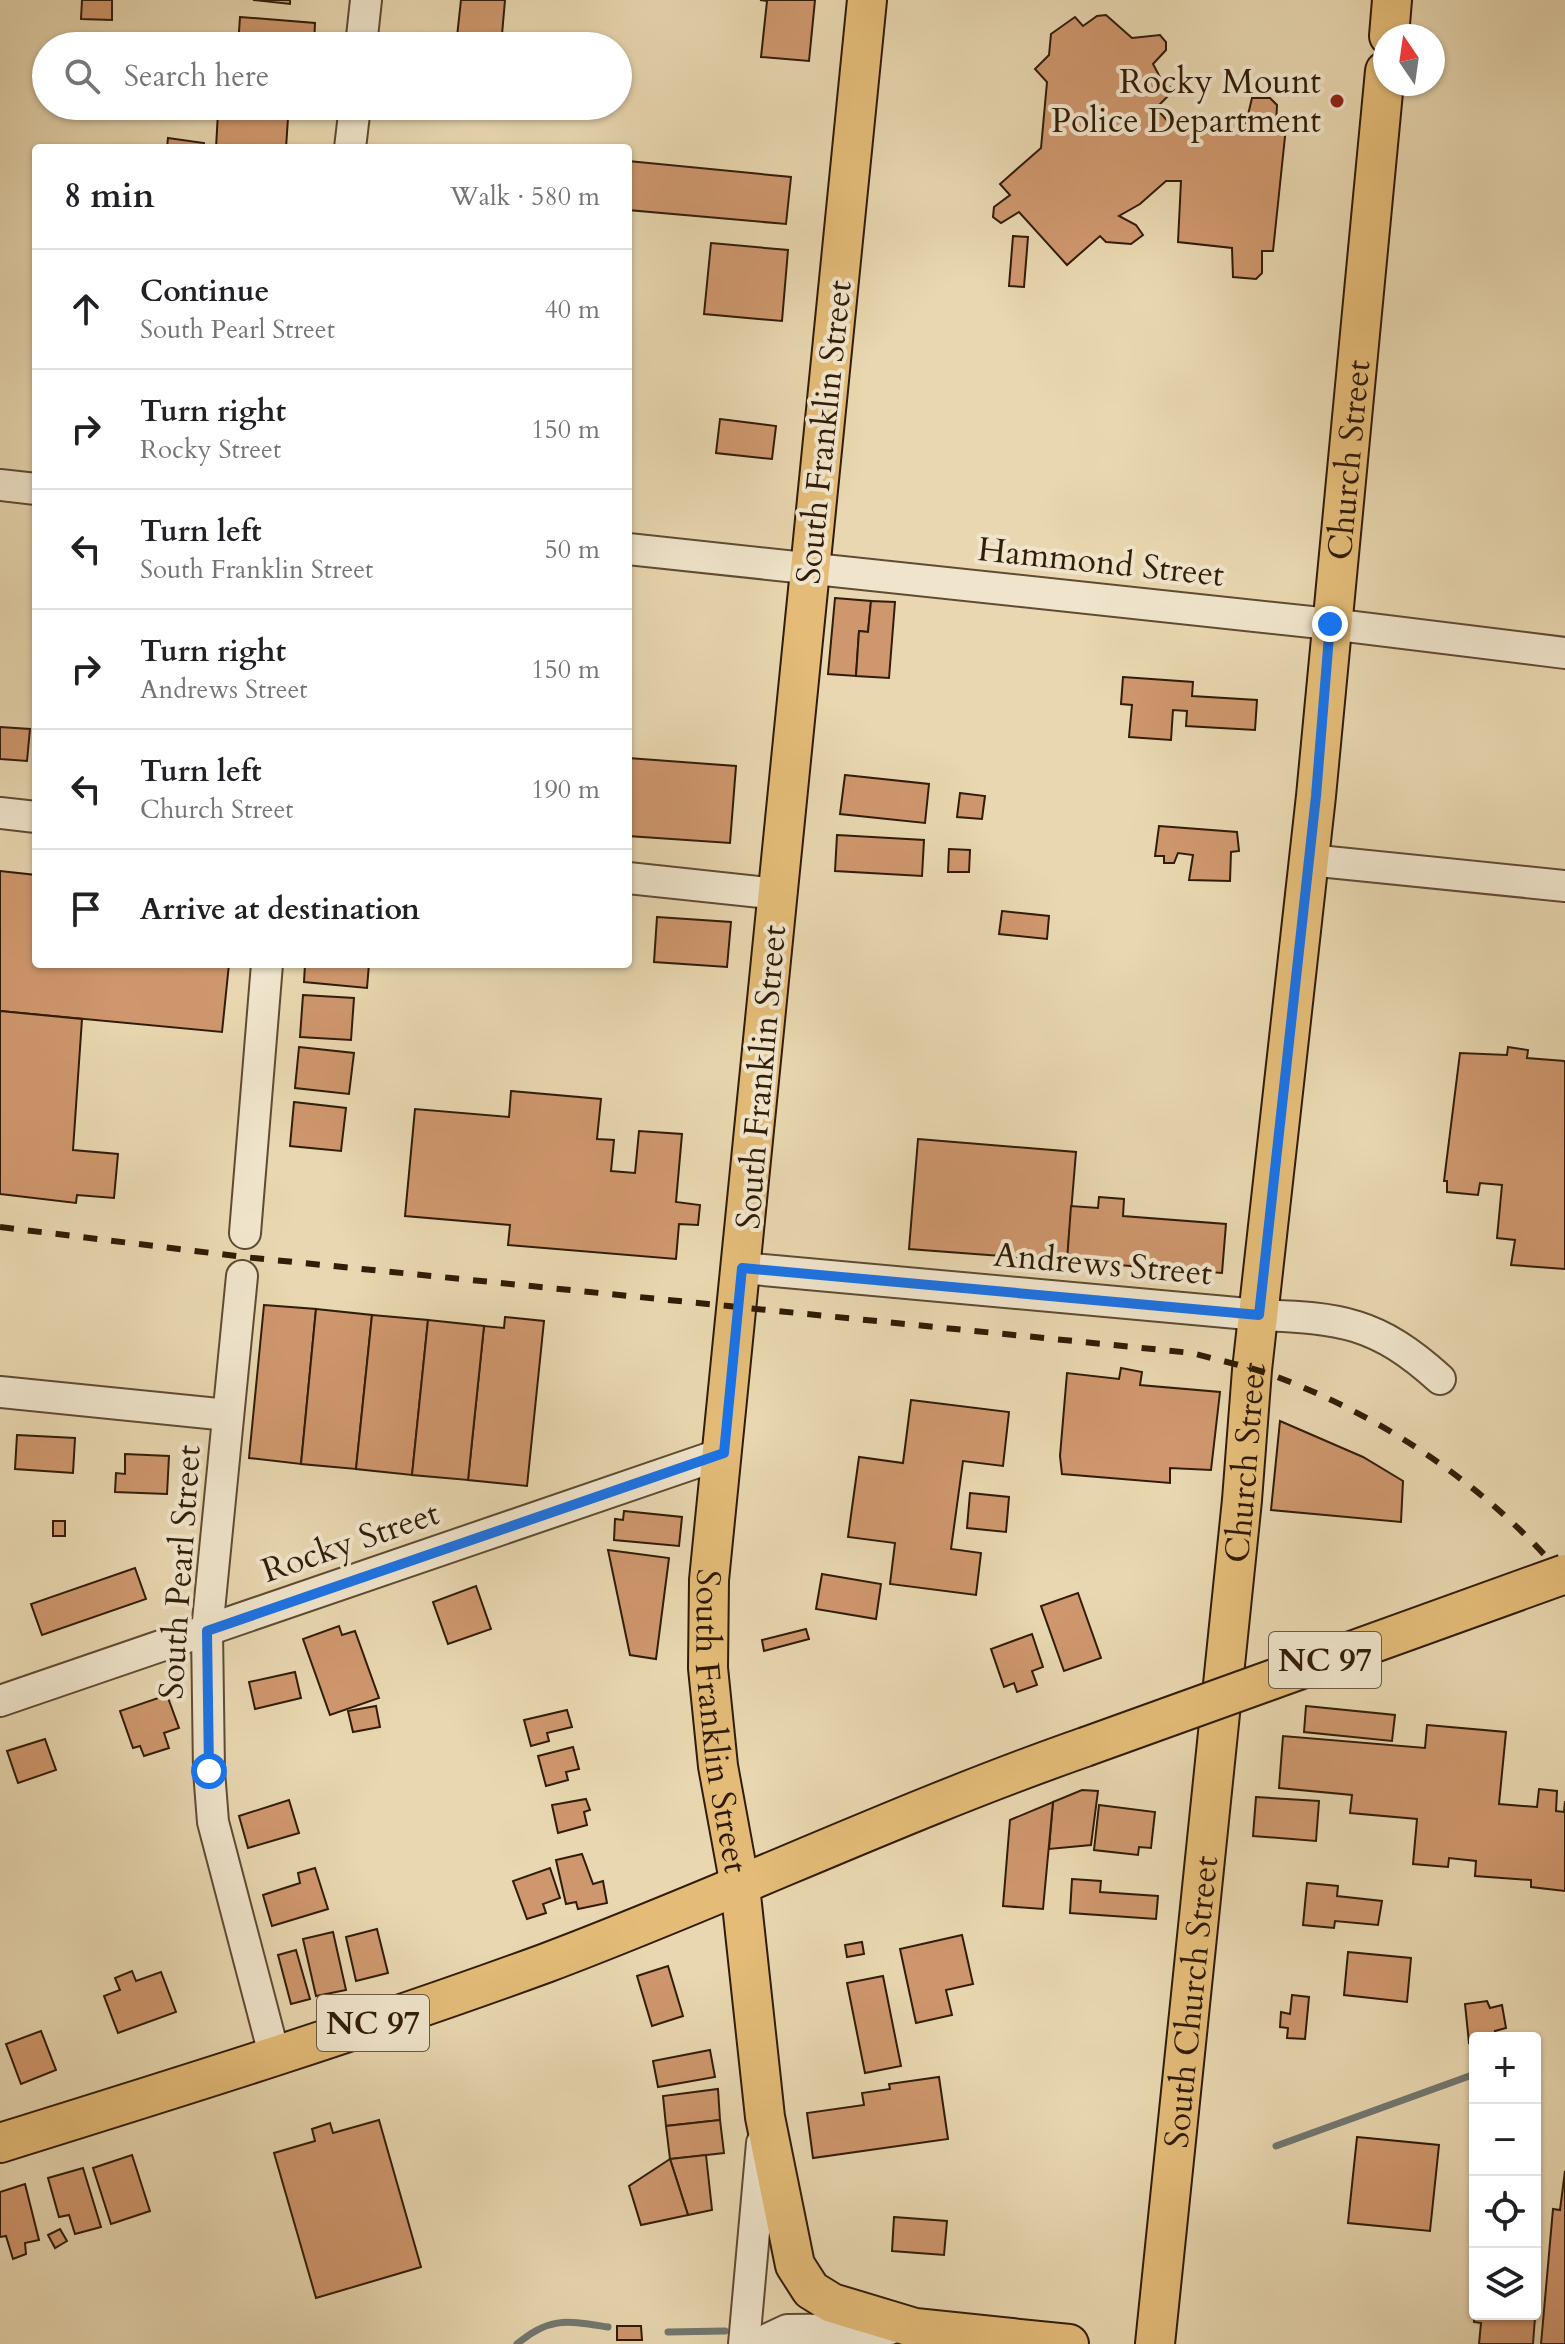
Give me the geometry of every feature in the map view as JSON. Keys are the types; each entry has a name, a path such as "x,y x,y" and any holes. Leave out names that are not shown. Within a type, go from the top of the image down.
{"main road":[{"name":"South Franklin Street","path":"765,2117 740,1886 718,1766 708,1668 709,1580 867,0"},
{"path":"1390,24 1392,0"},
{"name":"Church Street","path":"1225,1660 1309,860 1383,96"},
{"name":"NC 97","path":"0,2143 275,2058 547,1962 740,1886 909,1814 1085,1747 1565,1574"},
{"name":"South Church Street","path":"1155,2344 1225,1660"},
{"path":"765,2117 795,2265 811,2290 832,2303 915,2328 1069,2344"}],"street":[{"path":"363,32 366,0"},
{"path":"350,144 353,120"},
{"path":"0,485 32,489"},
{"name":"Hammond Street","path":"632,549 1330,624 1565,653"},
{"path":"0,813 32,817"},
{"path":"1309,860 1565,886"},
{"path":"632,878 778,894"},
{"path":"245,1233 267,968"},
{"name":"Andrews Street","path":"742,1268 1259,1315 1323,1318 1348,1322 1393,1343 1440,1379"},
{"name":"South Pearl Street","path":"242,1276 207,1631 209,1771 213,1822 275,2058"},
{"path":"0,1392 228,1415"},
{"name":"Rocky Street","path":"0,1701 724,1453"},
{"name":"South Franklin Street","path":"744,2344 765,2117"},
{"path":"765,2344 768,2339 787,2330 915,2328"}],"building":[{"path":"82,0 112,0 112,20 81,19"},
{"path":"253,0 290,0 290,4"},
{"path":"461,0 505,0 502,32 458,32"},
{"path":"760,0 815,0 809,61 761,57 767,1"},
{"path":"1106,15 1132,38 1160,35 1166,42 1166,50 1153,64 1162,81 1174,90 1156,108 1171,125 1187,127 1188,119 1246,123 1252,98 1270,98 1277,105 1276,126 1286,127 1273,251 1262,251 1262,273 1256,279 1233,277 1232,248 1178,242 1181,181 1166,181 1140,204 1119,216 1136,225 1143,235 1131,244 1106,242 1100,236 1067,265 1019,212 1001,223 993,217 994,207 1010,195 1000,184 1041,148 1047,82 1035,69 1049,55 1051,34 1075,17 1083,26 1097,16"},
{"path":"240,17 315,23 315,32 239,32"},
{"path":"218,120 288,120 286,144 216,144"},
{"path":"168,138 204,143 204,144 167,144"},
{"path":"632,161 791,177 786,224 632,210"},
{"path":"1013,236 1028,237 1024,287 1009,286"},
{"path":"711,243 788,250 782,321 704,314"},
{"path":"720,419 776,426 772,459 716,453"},
{"path":"835,598 871,601 868,632 859,631 856,676 828,674"},
{"path":"871,601 895,602 889,678 856,676 859,631 868,632"},
{"path":"1123,677 1193,682 1192,696 1257,700 1255,730 1186,726 1187,711 1173,710 1171,740 1129,737 1132,705 1121,704"},
{"path":"0,727 30,729 27,761 0,759"},
{"path":"632,758 736,766 730,843 632,836"},
{"path":"845,775 929,784 925,823 840,814"},
{"path":"960,793 985,796 982,819 957,817"},
{"path":"1159,826 1237,832 1239,851 1231,852 1230,881 1189,880 1193,855 1178,853 1174,863 1164,863 1164,856 1155,856"},
{"path":"837,835 924,840 922,876 835,871"},
{"path":"949,849 970,850 969,872 948,872"},
{"path":"0,871 32,875 32,968 229,968 222,1032 0,1011"},
{"path":"1002,911 1049,916 1047,939 999,934"},
{"path":"657,917 731,922 727,967 654,962"},
{"path":"305,968 369,968 367,988 304,982"},
{"path":"303,995 354,998 351,1040 300,1037"},
{"path":"0,1011 82,1019 73,1150 118,1154 114,1198 77,1195 76,1203 0,1194"},
{"path":"299,1047 354,1053 349,1094 295,1088"},
{"path":"1508,1047 1528,1050 1527,1058 1565,1061 1565,1269 1511,1265 1515,1240 1497,1238 1502,1185 1480,1183 1478,1195 1447,1192 1447,1181 1444,1181 1460,1053 1507,1055"},
{"path":"511,1091 601,1099 597,1139 614,1140 611,1171 635,1173 639,1131 682,1134 676,1202 700,1205 698,1225 679,1224 676,1259 508,1245 510,1225 405,1216 415,1109 509,1117"},
{"path":"294,1102 346,1108 341,1151 290,1146"},
{"path":"918,1139 1076,1152 1067,1261 909,1249"},
{"path":"1099,1197 1124,1199 1123,1216 1226,1224 1222,1273 1067,1261 1071,1206 1098,1208"},
{"path":"264,1305 316,1309 301,1464 249,1458"},
{"path":"316,1309 372,1315 356,1469 301,1464"},
{"path":"372,1315 428,1320 412,1475 356,1469"},
{"path":"505,1317 544,1321 527,1486 468,1480 484,1326 504,1328"},
{"path":"428,1320 484,1326 468,1480 412,1475"},
{"path":"1121,1368 1142,1372 1140,1385 1220,1392 1211,1470 1170,1468 1170,1483 1062,1474 1060,1456 1067,1373 1119,1379"},
{"path":"911,1400 1009,1412 1003,1466 963,1461 951,1549 981,1553 976,1595 890,1584 895,1543 848,1537 859,1457 903,1463"},
{"path":"1280,1421 1363,1457 1403,1481 1401,1522 1271,1510"},
{"path":"17,1435 75,1438 73,1473 15,1469"},
{"path":"125,1454 169,1456 167,1494 115,1492 116,1473 125,1474"},
{"path":"970,1493 1009,1497 1006,1532 967,1528"},
{"path":"624,1511 682,1517 679,1546 614,1540 615,1519 623,1520"},
{"path":"53,1521 65,1521 65,1536 53,1536"},
{"path":"608,1550 669,1558 656,1659 630,1655"},
{"path":"135,1568 146,1599 42,1635 31,1604"},
{"path":"822,1574 881,1584 876,1619 816,1609"},
{"path":"476,1586 491,1629 448,1644 433,1602"},
{"path":"1078,1593 1101,1658 1064,1671 1041,1606"},
{"path":"339,1626 342,1635 355,1631 379,1698 330,1715 303,1639"},
{"path":"806,1629 809,1639 764,1651 762,1640"},
{"path":"1032,1634 1043,1667 1032,1671 1037,1685 1017,1692 1014,1683 1004,1687 991,1649"},
{"path":"295,1672 301,1698 255,1709 249,1682"},
{"path":"167,1695 179,1728 164,1733 169,1748 144,1756 140,1746 133,1748 120,1711"},
{"path":"376,1706 380,1727 353,1732 348,1711"},
{"path":"1306,1706 1395,1715 1392,1741 1304,1732"},
{"path":"567,1710 572,1727 547,1733 549,1741 531,1746 524,1720"},
{"path":"1427,1725 1506,1732 1499,1804 1537,1807 1539,1789 1557,1791 1556,1811 1564,1812 1565,1801 1565,1891 1531,1887 1531,1880 1475,1876 1476,1861 1449,1858 1448,1867 1413,1864 1417,1819 1350,1813 1352,1795 1279,1788 1283,1736 1425,1748"},
{"path":"45,1739 56,1770 18,1783 7,1751"},
{"path":"573,1747 579,1769 566,1772 568,1780 546,1786 538,1756"},
{"path":"1082,1790 1098,1791 1091,1845 1049,1849 1053,1802"},
{"path":"1256,1797 1319,1801 1316,1841 1253,1836"},
{"path":"586,1799 590,1810 584,1812 587,1825 558,1833 552,1805"},
{"path":"289,1800 299,1833 248,1848 239,1816"},
{"path":"1053,1802 1043,1909 1003,1906 1010,1820"},
{"path":"1099,1805 1155,1812 1151,1848 1139,1847 1138,1855 1094,1850"},
{"path":"582,1854 593,1884 603,1881 607,1903 578,1909 576,1902 566,1904 556,1860"},
{"path":"315,1868 328,1909 272,1926 263,1895 300,1883 298,1873"},
{"path":"550,1868 560,1898 543,1904 546,1913 527,1919 513,1881"},
{"path":"1072,1879 1101,1881 1100,1892 1158,1896 1156,1919 1070,1913"},
{"path":"1307,1883 1338,1886 1337,1896 1382,1901 1378,1925 1335,1921 1334,1928 1303,1925"},
{"path":"377,1929 388,1973 356,1981 346,1937"},
{"path":"333,1932 346,1990 316,1996 303,1939"},
{"path":"962,1935 973,1984 946,1990 952,2015 916,2023 900,1949"},
{"path":"862,1942 864,1954 847,1957 845,1945"},
{"path":"296,1950 310,1999 291,2004 278,1955"},
{"path":"1348,1952 1411,1958 1407,2002 1344,1995"},
{"path":"668,1966 683,2016 652,2026 637,1976"},
{"path":"132,1971 136,1981 161,1972 176,2012 118,2033 104,1996 120,1990 115,1978"},
{"path":"883,1976 901,2066 865,2073 847,1983"},
{"path":"1292,1995 1309,1997 1305,2039 1287,2038 1288,2028 1280,2027 1281,2012 1290,2014"},
{"path":"1487,2001 1490,2008 1502,2005 1506,2028 1495,2032 1469,2032 1469,2043 1465,2004"},
{"path":"41,2031 56,2070 21,2084 6,2044"},
{"path":"710,2050 715,2077 658,2087 653,2061"},
{"path":"939,2077 948,2139 813,2158 807,2113 864,2105 862,2093 890,2089 889,2084"},
{"path":"718,2089 720,2120 666,2126 663,2096"},
{"path":"379,2120 421,2267 316,2298 274,2153 315,2141 312,2129 330,2123 333,2133"},
{"path":"720,2120 724,2153 670,2159 666,2126"},
{"path":"1357,2137 1439,2145 1430,2231 1348,2223"},
{"path":"132,2155 150,2211 111,2224 93,2168"},
{"path":"706,2155 712,2210 688,2215 670,2159"},
{"path":"670,2159 688,2215 641,2225 629,2186"},
{"path":"83,2168 101,2227 75,2234 69,2215 59,2217 48,2178"},
{"path":"1565,2171 1565,2344 1541,2344 1553,2209 1560,2210"},
{"path":"25,2184 39,2240 25,2243 26,2254 13,2259 6,2236 0,2237 0,2192"},
{"path":"894,2217 947,2221 944,2255 892,2251"},
{"path":"60,2229 67,2241 55,2248 48,2235"},
{"path":"1535,2320 1533,2344 1479,2344 1481,2323 1474,2322"},
{"path":"617,2326 641,2326 642,2340 617,2340"}],"waterway":[{"path":"1276,2146 1469,2076"},
{"path":"517,2344 540,2329 560,2323 608,2327"},
{"path":"668,2332 725,2331"}],"railway":[{"path":"0,1227 244,1257 1192,1353 1280,1378 1360,1414 1398,1436 1435,1460 1504,1515 1565,1578"}],"place":[{"name":"Rocky Mount Police Department","path":"1337,101"}],"route":[{"path":"209,1771 207,1631 724,1453 742,1268 1259,1315 1316,796 1330,624"}]}
